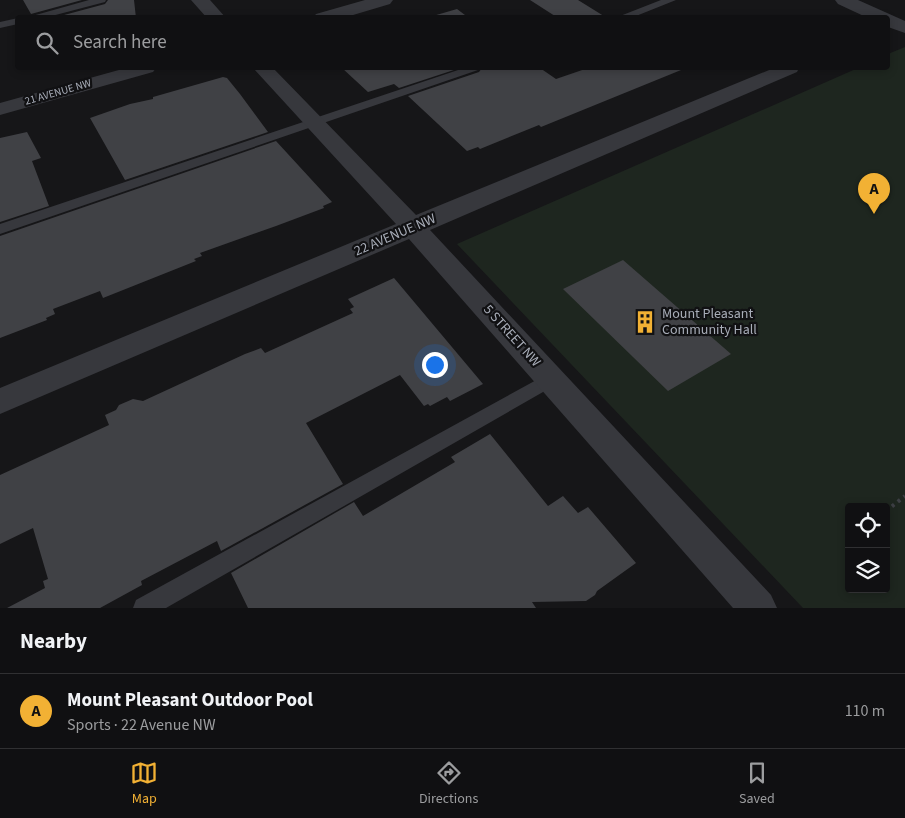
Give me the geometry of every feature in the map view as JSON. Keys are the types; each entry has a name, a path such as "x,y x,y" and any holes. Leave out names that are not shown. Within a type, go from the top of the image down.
{"street":[{"path":"200,0 213,15"},
{"path":"332,15 384,0"},
{"path":"844,0 878,15"},
{"name":"21 AVENUE NW","path":"0,109 139,70"},
{"name":"5 STREET NW","path":"265,70 414,228 758,608"},
{"name":"22 AVENUE NW","path":"0,401 785,70"}],"lane":[{"path":"42,15 101,0"},
{"path":"628,15 671,0"},
{"path":"0,25 15,21"},
{"path":"0,229 468,70"},
{"path":"144,608 551,379"}],"path":[{"path":"890,508 905,496"}],"shaded area":[{"path":"905,47 905,608 803,608 457,244 853,70 890,70 890,53"}],"building":[{"path":"23,0 82,0 31,14"},
{"path":"108,0 134,0 136,15 64,15 105,4"},
{"path":"530,0 578,0 602,15 553,15"},
{"path":"457,9 465,15 436,15"},
{"path":"344,70 454,70 399,88 394,84 368,92"},
{"path":"480,70 543,70 556,79 582,70 681,70 541,127 539,125 480,149 478,147 467,151 408,96"},
{"path":"223,77 227,78 268,132 125,180 90,118 130,104 153,99 153,97"},
{"path":"27,132 41,158 32,161 49,206 0,222 0,138"},
{"path":"276,141 332,202 323,206 324,208 200,253 202,256 194,259 196,261 103,298 100,291 53,309 55,314 46,318 47,320 0,338 0,236"},
{"name":"Mount Pleasant Community Hall","path":"623,260 731,354 668,391 563,289"},
{"path":"394,278 483,384 450,401 447,397 430,406 428,404 424,406 400,375 306,423 343,484 221,551 217,541 141,581 142,585 100,608 7,608 45,588 43,581 48,579 33,528 0,544 0,475 109,425 105,415 116,410 119,405 133,399 143,401 245,354 261,348 265,353 353,313 350,309 354,307 348,299"},
{"path":"490,434 548,506 563,496 578,513 588,507 636,563 586,601 532,602 536,608 248,608 231,573 354,502 363,516 455,462 451,457"}],"place":[{"name":"Mount Pleasant Outdoor Pool","path":"874,214"},
{"name":"Mount Pleasant Community Hall","path":"645,322"}]}
